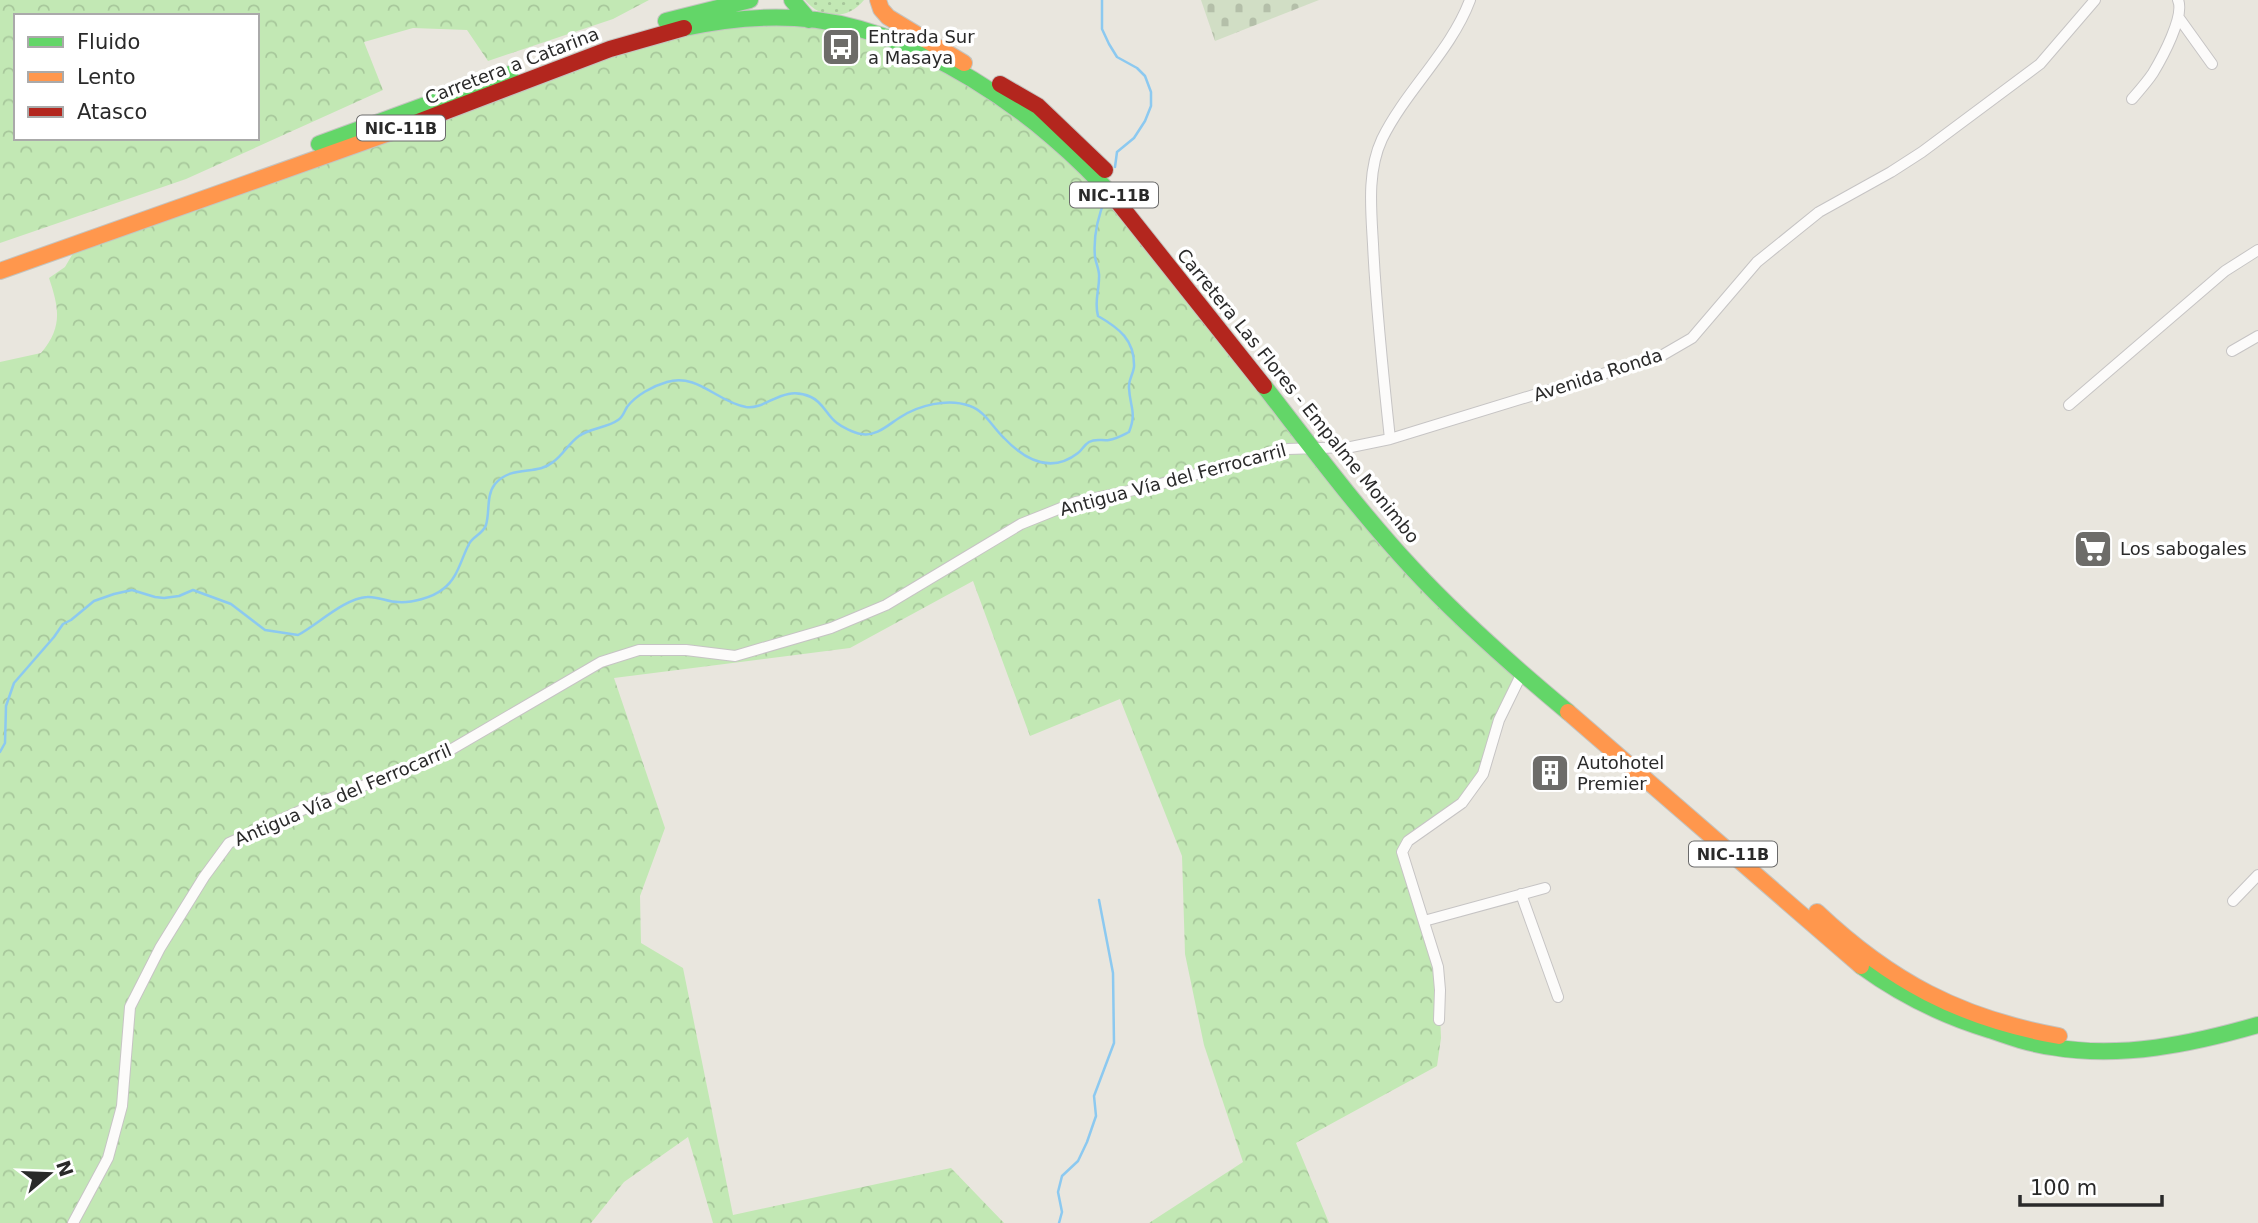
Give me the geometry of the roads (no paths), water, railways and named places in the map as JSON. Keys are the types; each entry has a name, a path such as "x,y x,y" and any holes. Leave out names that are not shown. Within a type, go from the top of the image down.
{"highway":[{"name":"Carretera a Catarina","path":"0,262 536,64 709,5 736,5 750,0"},
{"path":"792,0 809,20"},
{"name":"NIC-11B","path":"809,20 845,26 866,18 877,0"},
{"name":"Carretera Las Flores - Empalme Monimbo","path":"877,0 888,17 1038,106 1088,152 1114,180 1320,448 1349,495 1403,559 1522,673 1843,952 1922,1004 1970,1024 2056,1048 2085,1050 2158,1047 2210,1039 2258,1025"},
{"name":"Carretera a Catarina","path":"0,271 429,118 604,51 677,30 727,21 777,18 809,20"},
{"name":"Carretera Las Flores - Empalme Monimbo","path":"845,26 896,41 943,64 1009,103 1054,137 1109,189 1320,448 1402,544 1454,599 1875,962 1948,1002 1989,1018 2052,1035 2091,1040 2178,1034 2258,1014"}],"street":[{"path":"1390,439 1375,300 1371,197 1374,163 1382,140 1402,105 1464,14 1470,0"},
{"name":"Avenida Ronda","path":"1320,448 1351,447 1390,439 1661,356 1692,338 1756,262 1819,212 1922,152 2040,64 2095,0"},
{"path":"2132,99 2153,72 2179,18 2181,6 2178,0"},
{"path":"2179,18 2212,64"},
{"path":"2069,405 2225,271 2258,250"},
{"path":"2232,351 2258,336"},
{"name":"Antigua Vía del Ferrocarril","path":"73,1223 108,1158 122,1106 130,1007 160,948 204,877 229,843 311,806 440,756 601,662 639,650 686,650 735,656 831,628 886,605 1021,524 1076,502 1153,486 1288,449 1320,448"},
{"path":"1439,1020 1438,967 1402,852 1408,841 1462,803 1483,775 1499,720 1522,673"},
{"path":"2233,901 2258,876"},
{"path":"1424,921 1545,888"},
{"path":"1521,894 1558,997"}],"waterway":[{"path":"1102,0 1102,29 1109,44 1117,57 1137,68 1145,76 1151,92 1151,106 1145,121 1134,138 1117,152 1115,167"},
{"path":"0,752 5,743 6,706 14,683 63,624 94,601 132,590 164,598 193,590 231,604 265,630 298,635 358,599 371,597 403,602 427,597 448,585 471,541 485,528 490,493 495,484 509,474 547,466 579,436 618,420 635,399 667,382 688,381 746,407 761,405 783,395 801,394 815,399 842,426 866,434 877,432 907,413 924,406 961,404 980,412 1021,453 1039,462 1048,463 1068,459 1092,441 1112,439 1129,432 1133,420 1129,385 1134,367 1132,349 1113,325 1098,316 1096,306 1099,275 1095,241 1098,219 1106,197"},
{"path":"1059,1223 1062,1212 1058,1192 1062,1176 1078,1161 1087,1142 1096,1116 1094,1096 1114,1043 1113,973 1099,900"}],"place":[{"name":"Entrada Sur a Masaya","path":"841,47"},
{"name":"Los sabogales","path":"2093,549"},
{"name":"Autohotel Premier","path":"1550,773"}]}
